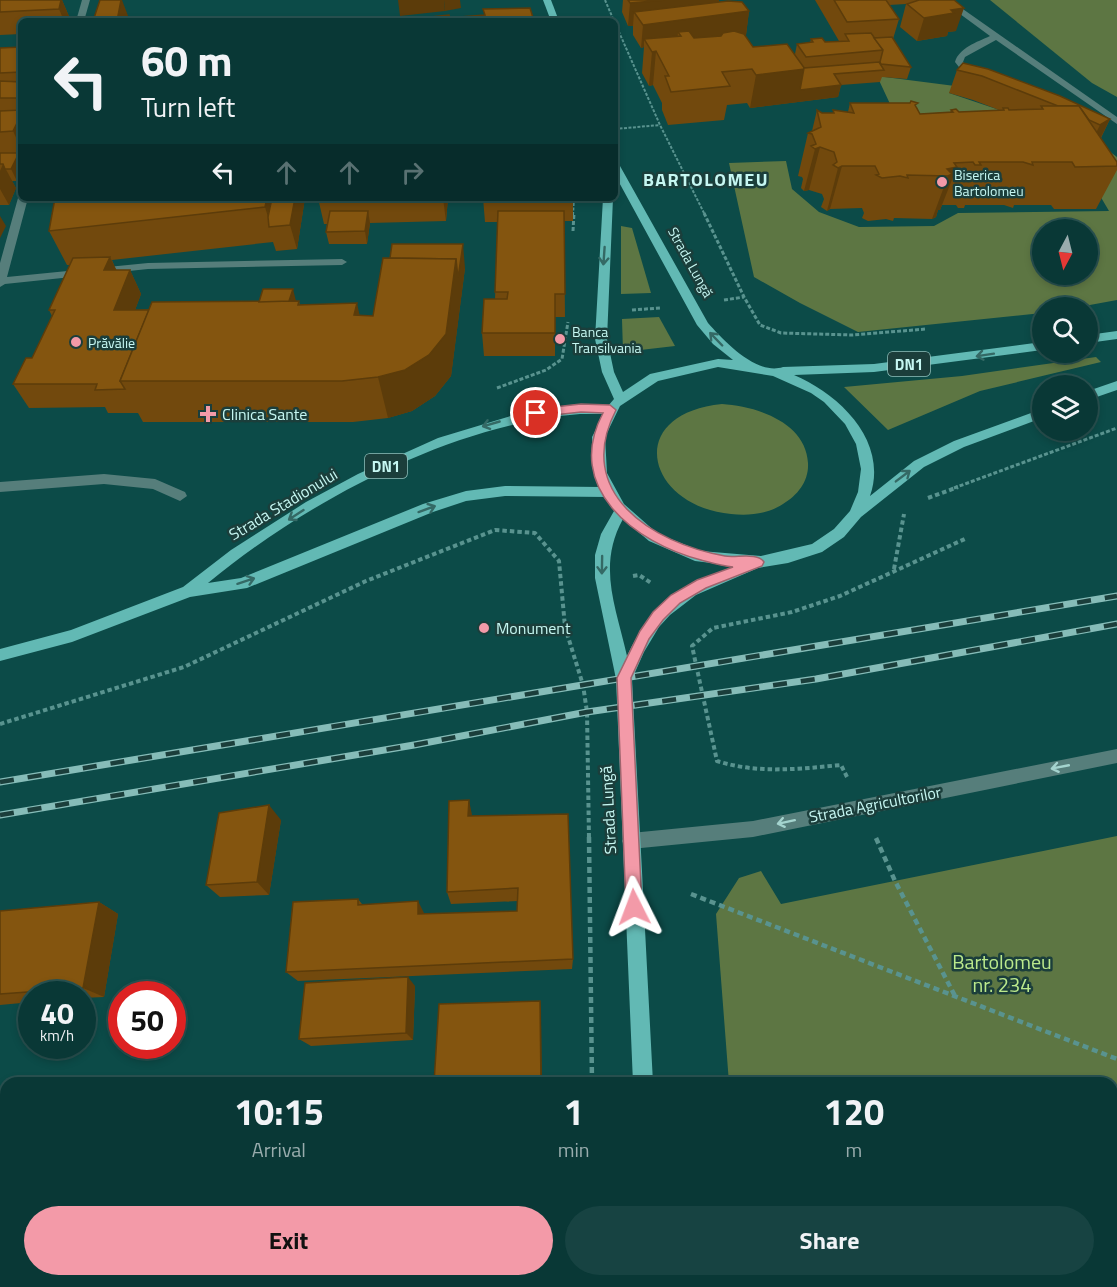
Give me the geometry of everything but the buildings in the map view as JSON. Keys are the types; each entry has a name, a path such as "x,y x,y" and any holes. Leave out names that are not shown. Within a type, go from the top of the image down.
{"main road":[{"path":"547,0 554,18"},
{"name":"Strada Lungă","path":"618,171 703,325 717,341 747,365"},
{"path":"608,201 601,339 615,404"},
{"path":"1098,338 1117,335"},
{"name":"DN1","path":"774,371 874,368 1032,347"},
{"name":"DN1","path":"857,513 867,490 869,466 862,441 848,418 828,399 803,383 774,371 747,365 718,363 671,370 639,384 615,404 600,428 596,449 599,471 608,492 621,511 641,530 695,555 727,561 758,562 799,555 833,538 857,513 919,464 959,444 1032,417"},
{"path":"1098,392 1117,385"},
{"name":"Strada Stadionului","path":"189,591 222,562 330,493 444,440 518,416 615,404"},
{"name":"Strada Stadionului","path":"0,655 72,636 189,591 242,584 428,508 466,496 505,491 608,492"},
{"name":"Strada Lungă","path":"621,511 608,534 602,555 602,578 624,678 643,1077"},
{"name":"Strada Lungă","path":"624,678 644,635 658,616 676,599 702,584 758,562"}],"street":[{"path":"81,18 86,0"},
{"path":"945,0 1117,121"},
{"path":"983,83 973,79 959,62 969,50 996,36"},
{"path":"1089,112 1100,110"},
{"path":"22,201 0,282 148,266 342,261"},
{"path":"0,487 104,479 155,484 180,496"},
{"name":"Strada Agricultorilor","path":"631,841 753,829 1117,756"}],"path":[{"path":"605,0 613,18"},
{"path":"618,29 660,125 760,325 781,333 853,335 936,328"},
{"path":"618,129 660,125"},
{"path":"497,388 546,370 562,359 569,317"},
{"path":"917,502 1117,428"},
{"path":"894,570 906,506"},
{"path":"0,724 184,667 366,581 495,530 535,533 559,561 565,627 583,685 587,712 592,1077"},
{"path":"955,996 895,881 841,765 784,769 732,767 717,761 692,646 713,628 792,612 840,596 967,538"},
{"path":"691,894 1117,1059"}],"green space":[{"path":"990,0 1117,0 1117,97 1092,83"},
{"path":"877,76 955,86 949,93 1098,143 1117,157 1117,300 1098,304 1098,297 1032,297 1032,314 858,332 754,277 729,163 786,161 792,189 819,212 859,227 934,226 958,213 1109,211 1073,150 905,136"},
{"path":"621,226 632,228 651,293 621,294"},
{"path":"659,317 675,346 623,352 622,319"},
{"path":"1054,363 1097,363 1047,375 1032,375 1032,379 980,391 888,430 844,387 962,376"},
{"path":"722,404 750,408 777,419 789,427 805,449 808,463 807,476 793,496 777,507 758,514 745,515 702,507 680,495 665,478 658,460 659,441 670,424 690,411"},
{"name":"Bartolomeu nr. 234","path":"1117,836 1117,1077 729,1077 716,914 739,878 761,871 781,904"}],"railway":[{"path":"0,782 1117,596"},
{"path":"0,815 414,745 587,712 816,679 1117,624"}],"place":[{"name":"Biserica Bartolomeu","path":"942,182"},
{"name":"Banca Transilvania","path":"560,339"},
{"name":"Prăvălie","path":"76,342"},
{"name":"Clinica Sante","path":"208,414"},
{"name":"Monument","path":"484,628"}],"district":[{"name":"BARTOLOMEU","path":"706,179"}],"route":[{"path":"536,413 581,408 610,410 600,428 596,449 599,471 608,492 621,511 641,530 681,550 727,561 758,562 702,584 676,599 658,616 644,635 624,678 634,907"}]}
